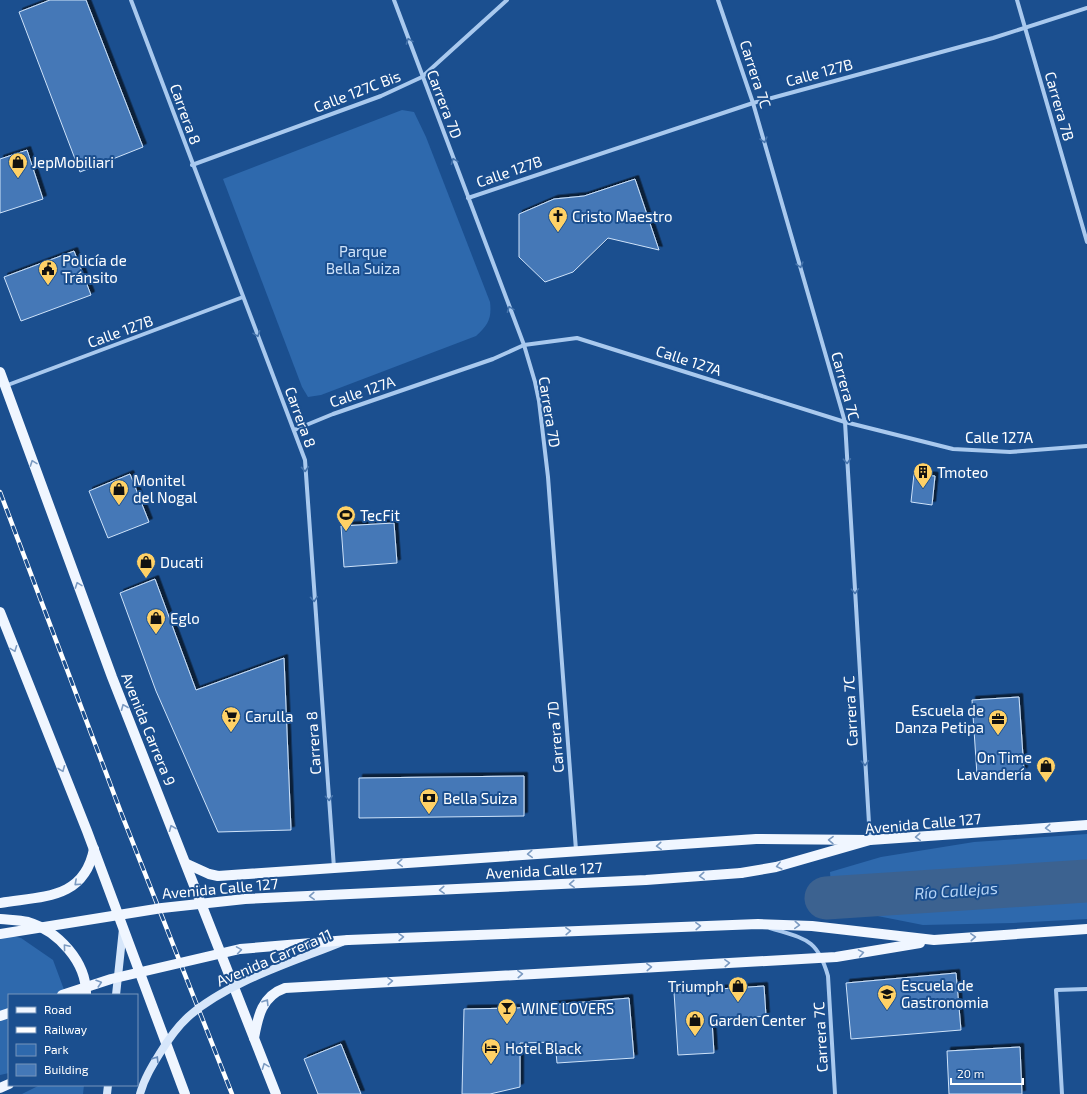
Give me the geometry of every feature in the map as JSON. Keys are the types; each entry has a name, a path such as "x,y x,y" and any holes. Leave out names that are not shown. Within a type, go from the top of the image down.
{"main road":[{"name":"Avenida Carrera 9","path":"0,372 110,671 276,1094"},
{"path":"0,612 94,849 185,1094"},
{"name":"Avenida Calle 127","path":"0,934 162,908 245,899 646,880 741,873 776,867 870,840 1087,825"},
{"path":"187,864 209,874 218,876 756,839 870,840"},
{"path":"0,903 55,894 70,888 85,874 91,863 94,849"},
{"path":"0,919 23,921 35,925 50,932 63,943 74,956 81,969 86,994"},
{"path":"65,994 111,979 240,949 348,940 758,924 812,926 934,940"},
{"path":"116,994 123,927"},
{"path":"254,1039 260,1012 265,1001 272,994 285,988 836,957 934,940 1087,929"},
{"name":"Avenida Carrera 11","path":"140,1094 143,1084 154,1063 170,1037 188,1017 212,999 256,976 348,940"}],"street":[{"name":"Carrera 8","path":"130,0 305,460 334,868"},
{"name":"Carrera 7D","path":"394,0 422,78 524,345 535,382 539,401 548,477 576,851"},
{"name":"Calle 127C Bis","path":"192,165 381,96 422,78 508,0"},
{"name":"Carrera 7C","path":"718,0 753,103 845,422 870,840"},
{"name":"Carrera 7B","path":"1017,0 1087,242"},
{"name":"Calle 127B","path":"468,198 753,103 993,38 1087,8"},
{"name":"Calle 127B","path":"5,386 243,297"},
{"name":"Calle 127A","path":"294,430 333,414 493,359 524,345 577,338 845,422 953,449 1010,452 1087,446"},
{"name":"Carrera 7C","path":"758,924 805,939 812,943 822,957 828,976 835,1094"},
{"path":"1062,1094 1056,990 1087,989"}],"green space":[{"name":"Parque Bella Suiza","path":"402,110 414,112 426,137 490,302 490,317 484,328 476,336 321,395 308,397 302,387 223,179"},
{"path":"1087,834 1087,919 1013,923 923,925 832,907 830,872 881,857 974,842"},
{"path":"0,933 21,938 53,960 66,994 8,994 8,1073 0,1075"},
{"path":"38,1086 84,1086 83,1094 22,1094"}],"building":[{"path":"50,0 86,0 143,147 80,172 19,12"},
{"name":"JepMobiliari","path":"27,150 43,199 0,213 0,159"},
{"name":"Cristo Maestro","path":"635,179 659,250 608,238 573,272 545,282 519,257 519,214 554,199 584,196"},
{"name":"Policía de Tránsito","path":"74,251 91,295 21,321 4,277"},
{"name":"Monitel del Nogal","path":"130,474 149,522 108,538 89,491"},
{"name":"Tmoteo","path":"914,474 935,476 932,505 911,502"},
{"path":"394,523 397,563 344,567 341,526"},
{"name":"Carulla","path":"155,579 196,690 284,658 291,830 218,832 156,691 120,593"},
{"name":"Escuela de Danza Petipa","path":"1019,697 1024,771 977,775 972,700"},
{"path":"524,776 524,816 359,818 359,778"},
{"path":"956,973 961,1030 851,1039 846,983"},
{"path":"764,986 766,1016 712,1021 714,1053 678,1055 674,992"},
{"path":"629,998 634,1058 557,1063 555,1042 520,1043 520,1087 490,1094 462,1094 464,1009 517,1008"},
{"path":"341,1044 361,1094 318,1094 304,1059"},
{"path":"1020,1047 1022,1094 949,1094 947,1051"}],"waterway":[{"name":"Río Callejas","path":"826,898 1087,881"}],"railway":[{"path":"0,492 120,810 232,1094"}],"place":[{"name":"JepMobiliari","path":"18,179"},
{"name":"Cristo Maestro","path":"558,233"},
{"name":"Policía de Tránsito","path":"48,286"},
{"name":"Tmoteo","path":"923,489"},
{"name":"Monitel del Nogal","path":"119,506"},
{"name":"TecFit","path":"346,532"},
{"name":"Ducati","path":"146,579"},
{"name":"Eglo","path":"156,635"},
{"name":"Carulla","path":"231,733"},
{"name":"Escuela de Danza Petipa","path":"998,736"},
{"name":"On Time Lavandería","path":"1046,783"},
{"name":"Bella Suiza","path":"429,815"},
{"name":"Triumph","path":"738,1003"},
{"name":"Escuela de Gastronomia","path":"887,1011"},
{"name":"WINE LOVERS","path":"507,1025"},
{"name":"Garden Center","path":"695,1037"},
{"name":"Hotel Black","path":"491,1065"}]}
